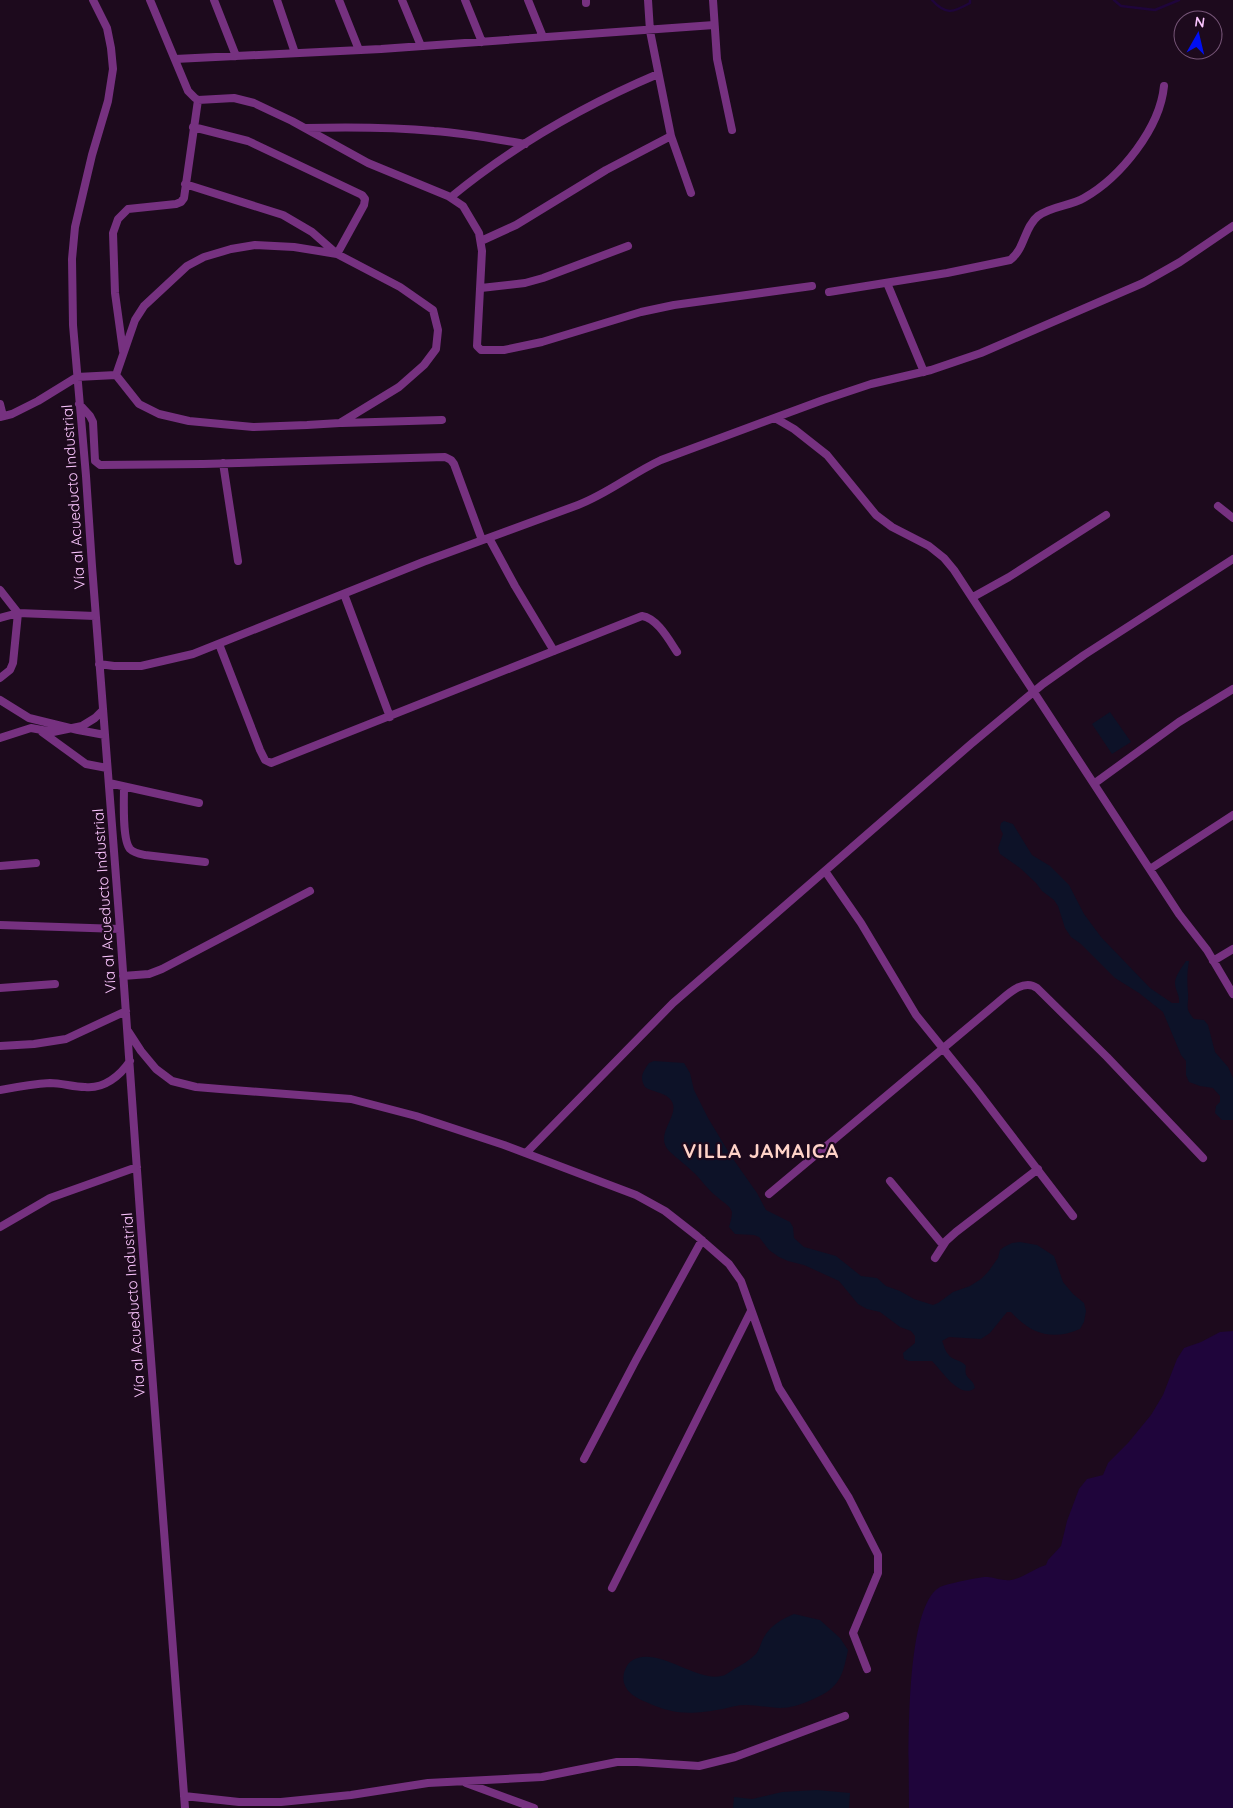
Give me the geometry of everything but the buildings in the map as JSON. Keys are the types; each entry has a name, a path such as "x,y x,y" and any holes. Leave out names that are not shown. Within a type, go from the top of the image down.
{"street":[{"name":"Vía al Acueducto Industrial","path":"93,0 107,28 113,69 108,102 90,164 75,227 72,259 72,304 185,1808"},
{"path":"150,0 188,91 194,98 198,100 234,98 246,100 304,128 374,166 451,197 467,211 481,241 478,348 481,350 494,351 542,342 640,312 674,305 812,286"},
{"path":"214,0 236,56"},
{"path":"276,0 296,53"},
{"path":"339,0 359,50"},
{"path":"402,0 421,46"},
{"path":"465,0 482,42"},
{"path":"528,0 543,37"},
{"path":"648,0 650,31 671,136 691,193"},
{"path":"713,0 720,77 732,130"},
{"path":"175,59 359,50 714,25"},
{"path":"451,197 525,144 602,99 658,74"},
{"path":"829,292 947,273 1010,260 1021,247 1033,221 1041,214 1083,198 1115,174 1142,141 1150,128 1160,104 1164,86"},
{"path":"124,354 115,293 113,233 118,219 128,209 176,204 184,198 198,100"},
{"path":"194,126 248,141 362,195 365,199 364,206 337,254"},
{"path":"304,128 390,128 436,131 525,144"},
{"path":"481,241 516,225 606,170 671,136"},
{"path":"185,184 283,215 312,232 337,254 400,287 433,310 438,330 436,349 424,365 398,387 340,423"},
{"path":"99,664 141,666 177,658 219,644 485,539 600,496 660,460 871,384 924,372 981,353 1143,283 1180,262 1233,226"},
{"path":"116,375 135,320 144,306 186,266 231,249 255,245 294,247 337,254"},
{"path":"481,288 518,284 543,278 628,246"},
{"path":"887,283 924,372"},
{"path":"0,404 2,417 38,401 77,377 116,375"},
{"path":"116,375 139,404 160,414 189,421 253,427 288,427 340,423 442,420"},
{"path":"80,404 93,422 94,455 97,464 105,466 223,464 402,457 444,457 451,460 485,539 554,651"},
{"path":"775,418 827,455 880,518 892,527 928,546 944,558 973,597 1033,692 1095,783 1179,914 1213,961 1233,994"},
{"path":"223,464 238,561"},
{"path":"1218,506 1233,518"},
{"path":"973,597 1009,577 1106,515"},
{"path":"526,1154 673,1003 1033,692 1098,645 1233,559"},
{"path":"0,590 18,613 13,663 10,670 0,678"},
{"path":"344,594 390,717"},
{"path":"0,618 18,613 95,616"},
{"path":"219,644 260,750 267,762 276,762 644,616 650,618 663,632 677,652"},
{"path":"1095,783 1179,722 1233,689"},
{"path":"0,700 24,716 35,728 86,764 107,768"},
{"path":"0,738 26,729 35,728 53,732 71,728 89,722 103,710"},
{"path":"24,716 105,735"},
{"path":"108,783 199,803"},
{"path":"124,787 125,832 127,844 131,850 145,855 205,862"},
{"path":"1150,869 1233,815"},
{"path":"0,866 36,863"},
{"path":"825,871 861,923 905,999 1073,1216"},
{"path":"123,976 162,970 310,891"},
{"path":"0,925 120,928"},
{"path":"1213,961 1233,949"},
{"path":"0,988 55,984"},
{"path":"769,1194 1013,991 1025,985 1033,986 1107,1057 1202,1158"},
{"path":"0,1046 34,1044 66,1039 126,1011"},
{"path":"127,1029 152,1065 172,1081 196,1087 351,1099 416,1116 600,1181 651,1203 674,1217 702,1240 736,1271 779,1388 849,1498 878,1555 878,1573 853,1634 868,1669"},
{"path":"0,1090 45,1083 87,1088 98,1086 107,1083 124,1071 130,1061"},
{"path":"0,1226 50,1198 137,1167"},
{"path":"935,1258 943,1245 956,1232 1038,1170"},
{"path":"890,1181 943,1245"},
{"path":"584,1459 657,1320 702,1240"},
{"path":"612,1588 752,1311"},
{"path":"184,1796 239,1802 281,1802 420,1784 542,1777 625,1762 699,1766 735,1758 845,1716"},
{"path":"462,1782 534,1808"}],"shaded area":[{"path":"1110,712 1131,742 1112,754 1092,724"},
{"path":"1004,821 1013,824 1032,855 1050,866 1069,885 1084,914 1101,937 1150,988 1172,1003 1179,1003 1175,980 1186,961 1189,961 1187,977 1188,1009 1194,1019 1204,1020 1208,1025 1215,1052 1228,1067 1233,1078 1233,1120 1222,1120 1215,1113 1216,1106 1220,1102 1220,1096 1213,1088 1189,1082 1186,1075 1186,1061 1181,1055 1163,1012 1139,993 1115,978 1081,944 1071,937 1065,928 1058,906 1054,900 1042,891 1020,868 1000,854 998,848 1003,834 1000,828 1001,823"},
{"path":"654,1061 684,1063 690,1073 694,1090 708,1118 766,1210 790,1222 793,1227 794,1238 804,1247 836,1256 861,1276 877,1278 886,1286 914,1299 933,1305 953,1292 970,1286 981,1279 988,1272 998,1258 1000,1250 1004,1247 1020,1242 1037,1245 1054,1256 1063,1282 1084,1303 1086,1311 1084,1322 1080,1329 1060,1335 1042,1333 1026,1326 1011,1312 1007,1312 990,1333 981,1339 949,1337 942,1341 950,1356 966,1366 966,1374 975,1388 969,1391 963,1390 952,1383 932,1361 909,1361 904,1359 903,1353 915,1343 915,1336 911,1331 900,1327 880,1312 867,1309 858,1304 839,1281 804,1265 779,1257 769,1250 759,1237 735,1234 729,1227 732,1212 729,1207 669,1151 665,1144 664,1137 672,1117 673,1104 667,1096 645,1087 642,1080 645,1069 649,1063"},
{"path":"1233,1331 1233,1808 909,1808 909,1725 914,1655 920,1624 928,1601 940,1587 964,1580 984,1577 1011,1580 1046,1565 1048,1560 1061,1546 1067,1521 1079,1489 1087,1479 1103,1475 1108,1463 1128,1443 1151,1415 1163,1395 1177,1359 1184,1348 1220,1332"},
{"path":"794,1614 820,1620 840,1638 848,1650 841,1676 833,1688 819,1697 784,1708 743,1705 684,1713 657,1707 632,1695 625,1687 623,1677 625,1669 630,1662 640,1657 662,1660 699,1674 711,1676 724,1675 754,1656 770,1629 781,1620"},
{"path":"817,1790 850,1793 849,1808 733,1808 734,1797 752,1799 782,1792"}],"waterway":[{"path":"932,0 937,5 950,11 970,3 970,0"},
{"path":"1114,0 1121,6 1155,10 1179,0"}],"district":[{"name":"VILLA JAMAICA","path":"761,1150"}]}
